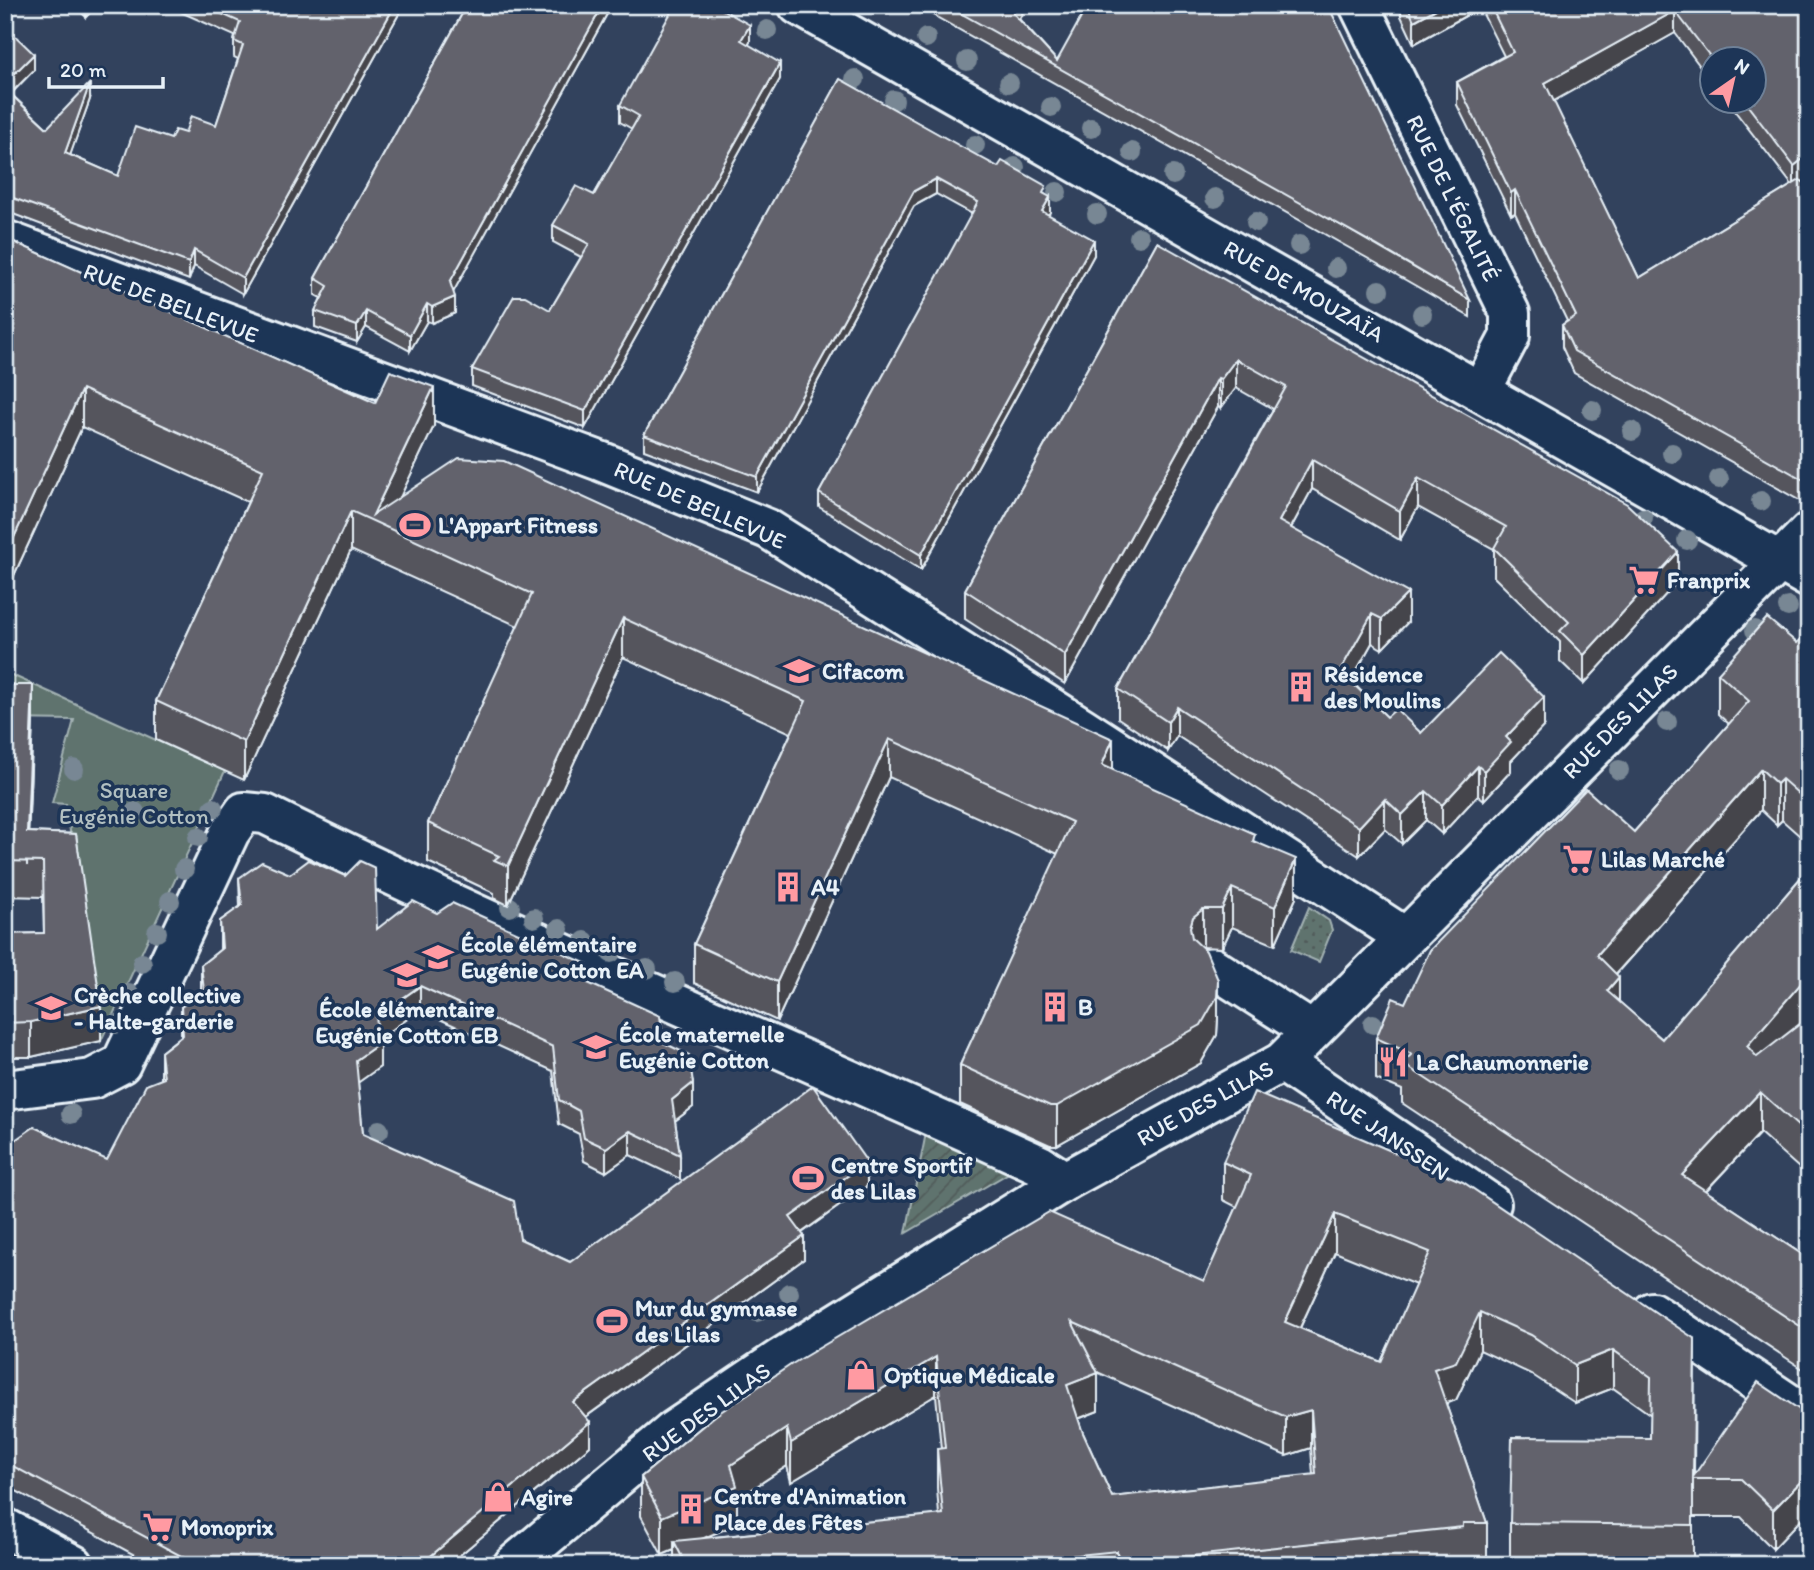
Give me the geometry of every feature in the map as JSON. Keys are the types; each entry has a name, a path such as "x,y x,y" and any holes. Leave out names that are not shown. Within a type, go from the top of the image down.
{"street":[{"name":"RUE DE MOUZAÏA","path":"799,5 1794,569"},
{"name":"RUE DE L'ÉGALITÉ","path":"1359,5 1510,313 1510,336 1481,391"},
{"name":"RUE DE BELLEVUE","path":"5,240 600,461 768,528 1405,937"},
{"name":"RUE DES LILAS","path":"513,1565 674,1430 781,1358 1065,1181 1282,1062 1405,937 1794,569 1809,531"},
{"path":"7,1090 92,1079 121,1064 230,832 244,812 265,814 423,892 817,1063 1040,1165 1065,1181"},
{"path":"1212,967 1312,1031"},
{"name":"RUE JANSSEN","path":"1282,1062 1525,1227"},
{"path":"1627,1295 1809,1418"},
{"path":"5,1528 74,1565"}],"green space":[{"name":"Square Eugénie Cotton","path":"5,672 225,771 101,1041 66,804 52,803 74,720 5,719"},
{"path":"1309,907 1329,921 1332,930 1319,962 1291,950"},
{"path":"927,1128 1012,1171 906,1233"}],"building":[{"path":"202,5 395,5 243,278 194,250 189,263 5,195 5,89 47,128 90,83 65,153 118,176 135,127 171,139 175,130 185,133 191,116 216,125 243,45 234,41 240,22"},
{"path":"467,5 603,5 450,282 455,297 432,307 427,304 410,335 366,311 357,326 315,311 328,286 315,278"},
{"path":"675,5 714,5 750,25 741,40 780,63 585,411 472,369 514,296 525,296 550,310 589,244 553,225 576,186 594,195 639,116 620,105"},
{"path":"946,5 1017,5 1013,13 1057,61 1088,5 1328,5 1470,300 1376,245"},
{"path":"1407,5 1443,5 1414,21"},
{"path":"1490,5 1809,5 1809,154 1794,166 1756,116 1769,116 1769,46 1702,46 1675,11 1545,83 1639,278 1800,180 1809,186 1809,480 1804,480 1574,351 1562,325 1576,316 1515,190 1511,193 1457,82 1513,52"},
{"path":"5,26 34,54 5,83"},
{"path":"840,79 998,167 1002,161 1046,186 1043,193 1050,197 1042,211 1094,240 921,555 819,493 978,202 936,179 914,191 757,477 644,435"},
{"path":"5,238 375,403 390,371 434,387 373,515 459,458 504,461 1113,739 1102,765 1255,834 1253,841 1296,859 1275,907 1232,888 1222,909 1203,909 1193,917 1190,927 1192,938 1206,951 1218,980 1217,997 1201,1025 1057,1106 1050,1106 960,1065 1072,822 889,739 777,982 694,944 806,701 623,618 508,866 494,860 499,856 428,823 532,594 351,511 244,742 156,701 263,470 82,389 5,557"},
{"path":"1157,242 1627,504 1678,552 1584,655 1560,631 1569,622 1494,548 1506,527 1418,478 1400,511 1312,460 1279,521 1408,593 1382,619 1372,614 1340,671 1387,717 1396,709 1421,733 1499,653 1544,697 1506,737 1511,742 1484,771 1478,766 1442,805 1426,791 1402,815 1385,799 1359,827 1177,707 1168,722 1118,689 1286,387 1236,359 1221,379 1218,378 1065,655 965,590"},
{"path":"1767,618 1797,643 1809,629 1809,803 1782,779 1777,784 1761,769 1597,955 1619,977 1607,991 1662,1039 1809,868 1809,974 1747,1046 1757,1057 1805,1020 1809,1025 1809,1040 1801,1049 1809,1055 1809,1136 1760,1092 1682,1175 1809,1259 1809,1332 1402,1063 1412,1054 1376,1038 1393,998 1405,1003 1430,950 1586,789 1634,832 1749,701 1718,673"},
{"path":"5,685 33,685 27,832 76,834 101,1006 31,1022 5,1023 5,934 44,933 43,862 5,861"},
{"path":"309,860 345,876 360,861 375,868 377,929 413,901 437,913 452,903 587,964 588,983 660,1016 664,1043 689,1055 693,1083 672,1100 680,1155 630,1131 606,1148 584,1138 579,1111 559,1100 553,1047 420,986 376,1017 380,1043 356,1060 363,1134 514,1201 520,1239 570,1262 813,1086 867,1162 790,1217 804,1236 573,1402 590,1422 420,1565 198,1565 5,1462 5,1147 34,1127 107,1160 146,1085 164,1078 161,1052 183,1035 181,1007 204,991 201,965 222,948 220,921 242,905 239,878 262,862 290,874"},
{"path":"1254,1092 1463,1182 1695,1339 1693,1477 1758,1382 1809,1416 1809,1473 1773,1510 1741,1479 1693,1479 1693,1525 1510,1523 1512,1437 1650,1438 1651,1377 1613,1350 1575,1365 1531,1335 1480,1312 1456,1362 1434,1369 1487,1523 1463,1523 1463,1527 1119,1564 1117,1551 1020,1561 1021,1565 683,1565 683,1559 674,1541 943,1514 937,1449 945,1448 936,1357 791,1443 787,1428 731,1465 737,1486 662,1517 641,1477 716,1415 792,1364 1049,1212 1204,1281 1251,1175 1223,1162","holes":["1335,1214 1430,1252 1381,1362 1285,1322","1072,1322 1286,1417 1311,1410 1316,1474 1112,1497 1083,1433 1067,1385 1098,1373"]}],"place":[{"name":"L'Appart Fitness","path":"415,525"},
{"name":"Franprix","path":"1644,580"},
{"name":"Cifacom","path":"799,671"},
{"name":"Résidence des Moulins","path":"1301,687"},
{"name":"Lilas Marché","path":"1578,859"},
{"name":"A4","path":"788,887"},
{"name":"École élémentaire Eugénie Cotton EA","path":"438,957"},
{"name":"École élémentaire Eugénie Cotton EB","path":"407,975"},
{"name":"B","path":"1055,1007"},
{"name":"Crèche collective - Halte-garderie","path":"51,1008"},
{"name":"École maternelle Eugénie Cotton","path":"596,1047"},
{"name":"La Chaumonnerie","path":"1393,1062"},
{"name":"Centre Sportif des Lilas","path":"808,1178"},
{"name":"Mur du gymnase des Lilas","path":"612,1321"},
{"name":"Optique Médicale","path":"861,1375"},
{"name":"Agire","path":"498,1497"},
{"name":"Centre d'Animation Place des Fêtes","path":"691,1509"},
{"name":"Monoprix","path":"158,1527"}]}
